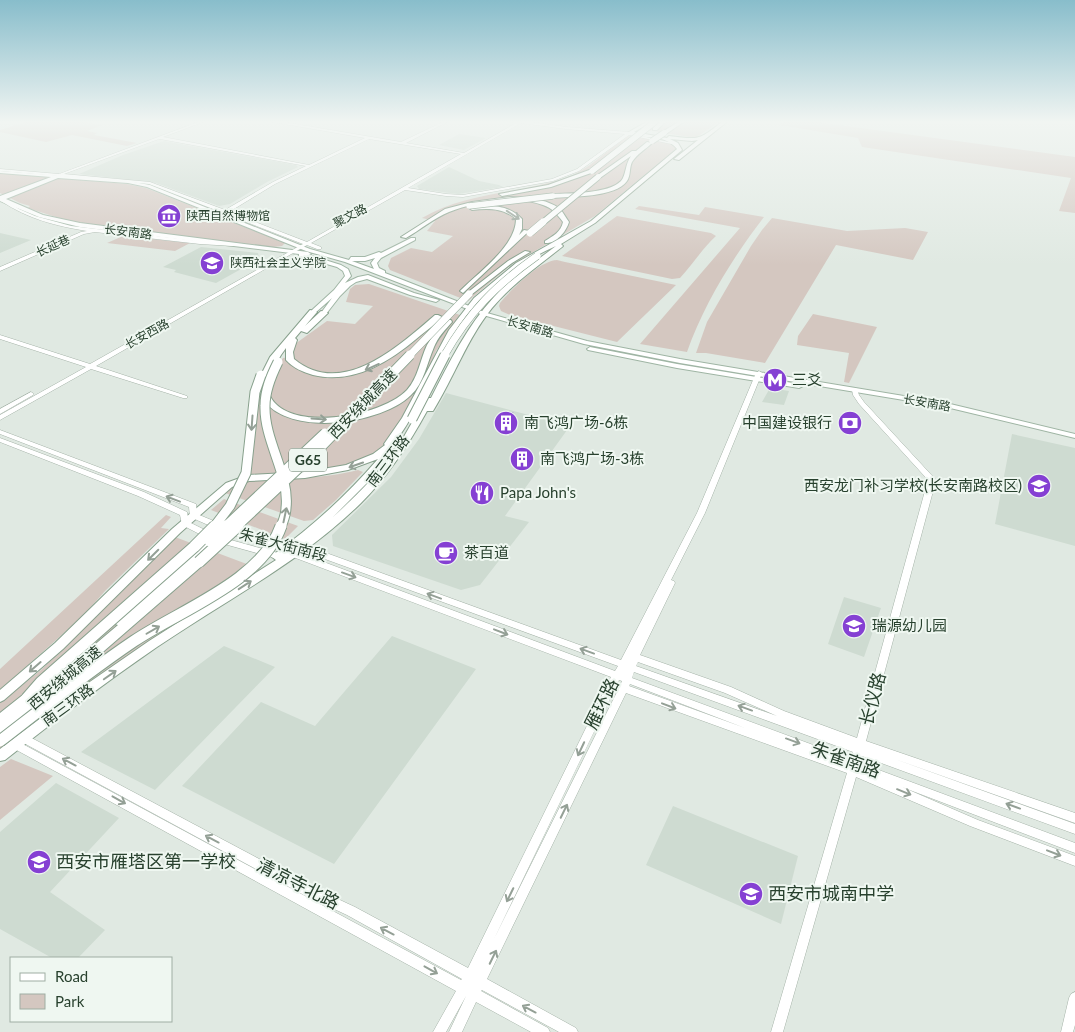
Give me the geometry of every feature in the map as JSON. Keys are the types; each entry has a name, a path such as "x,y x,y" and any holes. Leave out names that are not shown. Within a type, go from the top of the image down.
{"highway":[{"path":"404,237 442,214 467,202 550,186 594,169"},
{"name":"西安绕城高速","path":"0,720 210,541 381,378 438,317 507,248 581,184 603,169"},
{"name":"西安绕城高速","path":"0,733 206,555 317,451 502,260 556,211 609,169"},
{"path":"442,214 472,206 589,193 612,188 624,182 628,169"},
{"name":"南三环路","path":"265,566 278,556 296,550 356,489 398,441 412,419 446,351 463,325 487,297 539,257 593,222 656,169"},
{"name":"南三环路","path":"561,243 601,222 664,169"},
{"path":"413,239 442,214 478,201 518,199 551,206 560,211 566,222 566,227 560,234 510,262 469,294"},
{"path":"472,206 503,210 516,215 519,219 519,229 507,248"},
{"path":"381,453 394,438 406,419 456,324 468,310 507,274 528,258 550,245 561,243"},
{"path":"390,464 405,448 425,419 451,366 485,316 507,289 561,243"},
{"name":"南三环路","path":"0,756 154,644 296,550 364,492 390,464 429,400 451,353 480,310 501,288 539,257"},
{"path":"313,312 281,359 262,381 264,391 266,398 272,405 288,414 301,418 342,420 386,408 408,394 415,385 429,348 462,301"},
{"path":"0,741 136,639 232,582 270,546 283,524 287,504 286,490 265,426 266,390 281,359 293,340 324,313"},
{"path":"281,359 318,374 338,375 360,372 374,367 394,354 438,317"},
{"path":"28,698 41,682 200,542 228,510 240,491 246,473 255,392 261,375 289,352 293,340"},
{"name":"南三环路","path":"0,698 60,646 185,523 229,485 253,478 330,471 355,465 381,453 398,441"}],"main road":[{"path":"36,173 59,172 68,169"},
{"path":"58,176 73,169"},
{"path":"1,198 77,169"},
{"path":"82,169 75,173 89,177"},
{"path":"225,212 274,183 303,169"},
{"name":"聚文路","path":"302,247 436,169"},
{"path":"403,188 446,196 463,196 553,180 579,169"},
{"path":"0,171 89,177 155,185 249,221 346,270 348,276 313,312"},
{"name":"长安南路","path":"0,171 128,182 148,186 438,299 584,348 677,366 761,377"},
{"path":"1,198 15,209 31,216 75,227 233,245"},
{"name":"长安南路","path":"1,198 41,216 80,225 286,251 302,247 347,261 438,299"},
{"path":"249,221 253,227"},
{"name":"长延巷","path":"0,268 77,234 82,230 75,227"},
{"name":"长延巷","path":"0,268 83,233 108,232"},
{"path":"302,247 363,260 373,258 404,237"},
{"path":"259,248 281,247 287,242 282,239"},
{"path":"413,239 378,257 374,264 377,269 424,288 438,299"},
{"path":"302,247 319,248"},
{"name":"长安西路","path":"0,412 88,366 302,247"},
{"name":"长安西路","path":"0,418 286,251"},
{"path":"324,313 348,284 354,279 361,277 368,277 412,294 438,299"},
{"name":"长安南路","path":"485,316 609,346 761,377 946,410 1075,441"},
{"path":"0,337 185,397"},
{"name":"雁环路","path":"439,1032 462,988 475,980 626,684 631,663 704,513 748,416 761,377"},
{"name":"长安南路","path":"855,393 946,405 1075,436"},
{"name":"长仪路","path":"776,1032 860,747 932,480 855,393"},
{"name":"朱雀大街南段","path":"0,432 193,506 194,515 238,534 296,550 631,663"},
{"name":"朱雀大街南段","path":"0,440 141,494 184,514 185,523 228,543 278,556"},
{"name":"朱雀大街南段","path":"296,550 616,676"},
{"name":"雁环路","path":"455,1032 474,994 475,980 616,676 631,663"},
{"name":"朱雀南路","path":"631,663 860,747 1075,829"},
{"path":"616,676 626,684 854,768 974,823 1075,861"},
{"name":"清凉寺北路","path":"19,741 308,891 351,911 572,1032"},
{"name":"清凉寺北路","path":"19,741 544,1032"},
{"path":"860,747 1075,818"},
{"name":"朱雀南路","path":"854,768 1075,848"},
{"path":"1067,1032 1075,998"}],"shaded area":[{"path":"90,169 294,169 267,182 230,204 219,206 156,183 79,174"},
{"path":"445,169 454,169 479,181 503,187 458,194 419,189 417,186"},
{"path":"0,233 31,240 0,253"},
{"name":"陕西社会主义学院","path":"201,247 258,253 259,259 216,283 174,272 176,270 163,267"},
{"path":"770,388 789,391 784,405 762,402"},
{"path":"446,393 570,426 505,516 529,522 480,585 461,590 333,546 332,535 391,477 419,439"},
{"name":"西安龙门补习学校(长安南路校区)","path":"1012,434 1075,448 1075,546 995,524"},
{"name":"瑞源幼儿园","path":"844,597 881,608 864,657 828,644"},
{"path":"392,636 476,669 334,864 182,786 261,702 315,726"},
{"path":"224,646 275,667 155,790 81,752"},
{"name":"西安市雁塔区第一学校","path":"56,783 119,818 50,892 105,930 79,957 50,957 0,929 0,832"},
{"name":"西安市城南中学","path":"673,806 798,856 781,924 646,865"}],"green space":[{"path":"651,169 595,216 511,265 468,301 390,270 388,266 391,258 411,248 432,252 453,236 427,231 435,221 422,218 439,209 474,198 547,183 565,178 582,170"},
{"path":"1011,169 1075,169 1075,213 1059,211 1071,178"},
{"path":"0,173 127,184 146,188 285,243 282,246 273,247 65,220 28,208 30,206 0,193"},
{"path":"639,206 699,215 705,207 764,217 741,248 720,282 702,316 687,352 640,344 740,228 635,209"},
{"path":"617,216 711,233 716,236 680,278 672,279 562,256"},
{"path":"772,218 847,231 905,228 928,232 913,260 836,245 765,363 696,353 707,322 751,246"},
{"path":"123,236 190,243 175,251 107,243"},
{"path":"557,260 676,285 617,342 510,315 501,311 500,303 534,270"},
{"path":"369,284 460,315 436,351 417,397 385,444 366,459 351,465 322,470 249,475 257,393 283,358 291,357 295,344 327,321 355,324 373,306 346,302 350,289 355,285"},
{"path":"813,314 877,327 849,383 844,382 849,353 797,345 798,336"},
{"path":"358,470 363,472 336,500 313,520 304,521 225,493 232,487 252,480 320,476"},
{"path":"224,499 298,526 285,539 211,510"},
{"path":"166,515 171,517 161,528 169,529 105,591 83,616 0,690 0,669"},
{"path":"175,537 260,569 152,640 0,749 0,703 41,670"},
{"path":"11,759 53,776 0,820 0,767"}],"place":[{"name":"陕西自然博物馆","path":"169,216"},
{"name":"陕西社会主义学院","path":"212,263"},
{"name":"三爻","path":"775,380"},
{"name":"南飞鸿广场-6栋","path":"506,423"},
{"name":"中国建设银行","path":"850,423"},
{"name":"南飞鸿广场-3栋","path":"522,459"},
{"name":"西安龙门补习学校(长安南路校区)","path":"1039,486"},
{"name":"Papa John's","path":"482,493"},
{"name":"茶百道","path":"446,553"},
{"name":"瑞源幼儿园","path":"854,626"},
{"name":"西安市雁塔区第一学校","path":"39,862"},
{"name":"西安市城南中学","path":"751,894"}]}
